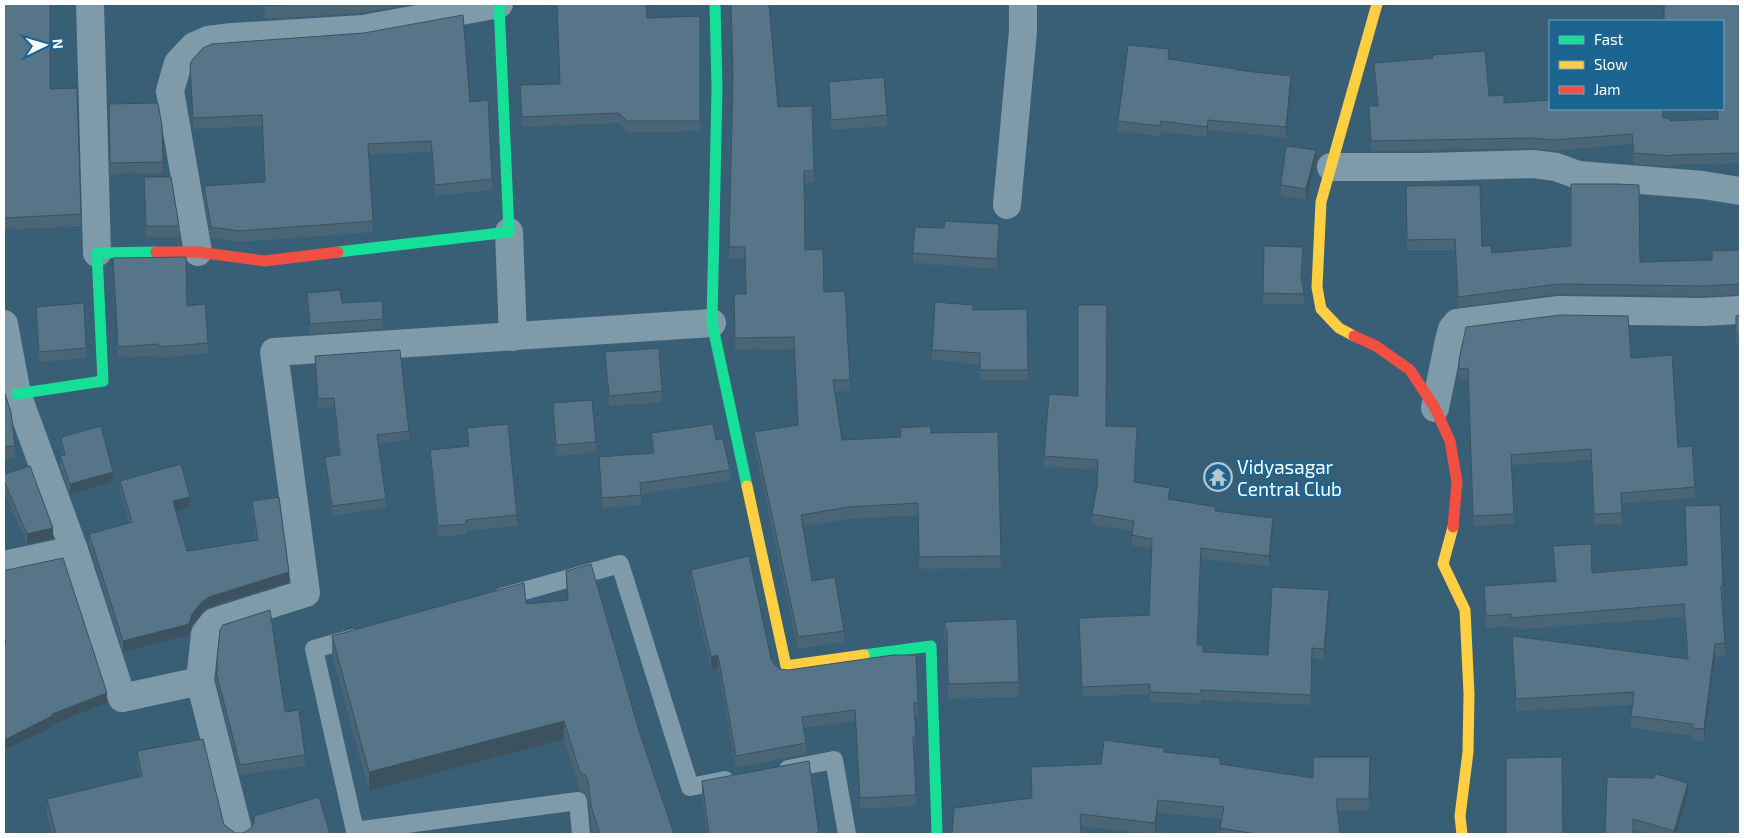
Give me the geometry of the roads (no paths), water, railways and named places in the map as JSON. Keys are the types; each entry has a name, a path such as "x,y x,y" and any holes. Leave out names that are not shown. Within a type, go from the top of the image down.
{"street":[{"path":"17,394 103,381 97,253 90,4"},
{"path":"198,252 170,91 178,63 194,46 208,40 232,37 363,29 500,4 514,337"},
{"path":"715,4 718,88 712,322 786,666 931,646 937,834"},
{"path":"1007,205 1023,31 1023,4"},
{"path":"1377,4 1322,202 1317,287 1321,309 1339,328 1376,346 1410,370 1435,408 1450,441 1457,482 1453,530 1443,564 1465,610 1469,694 1469,742 1460,816 1462,834"},
{"path":"1331,166 1426,167 1533,164 1556,167 1578,175 1703,185 1740,191"},
{"path":"97,253 198,252 265,261 509,232"},
{"path":"1435,408 1449,340 1452,329 1458,323 1559,310 1703,312 1740,310"},
{"path":"238,834 200,681 205,634 214,622 306,593 274,352 712,322"},
{"path":"4,324 17,394 74,550 122,698 200,681"},
{"path":"4,565 74,550"}],"lane":[{"path":"486,601 620,564 690,787 738,778"},
{"path":"371,633 314,649 355,831 578,801 581,834"},
{"path":"776,771 834,760 846,834"}],"place":[{"name":"Vidyasagar Central Club","path":"1218,477"}]}
